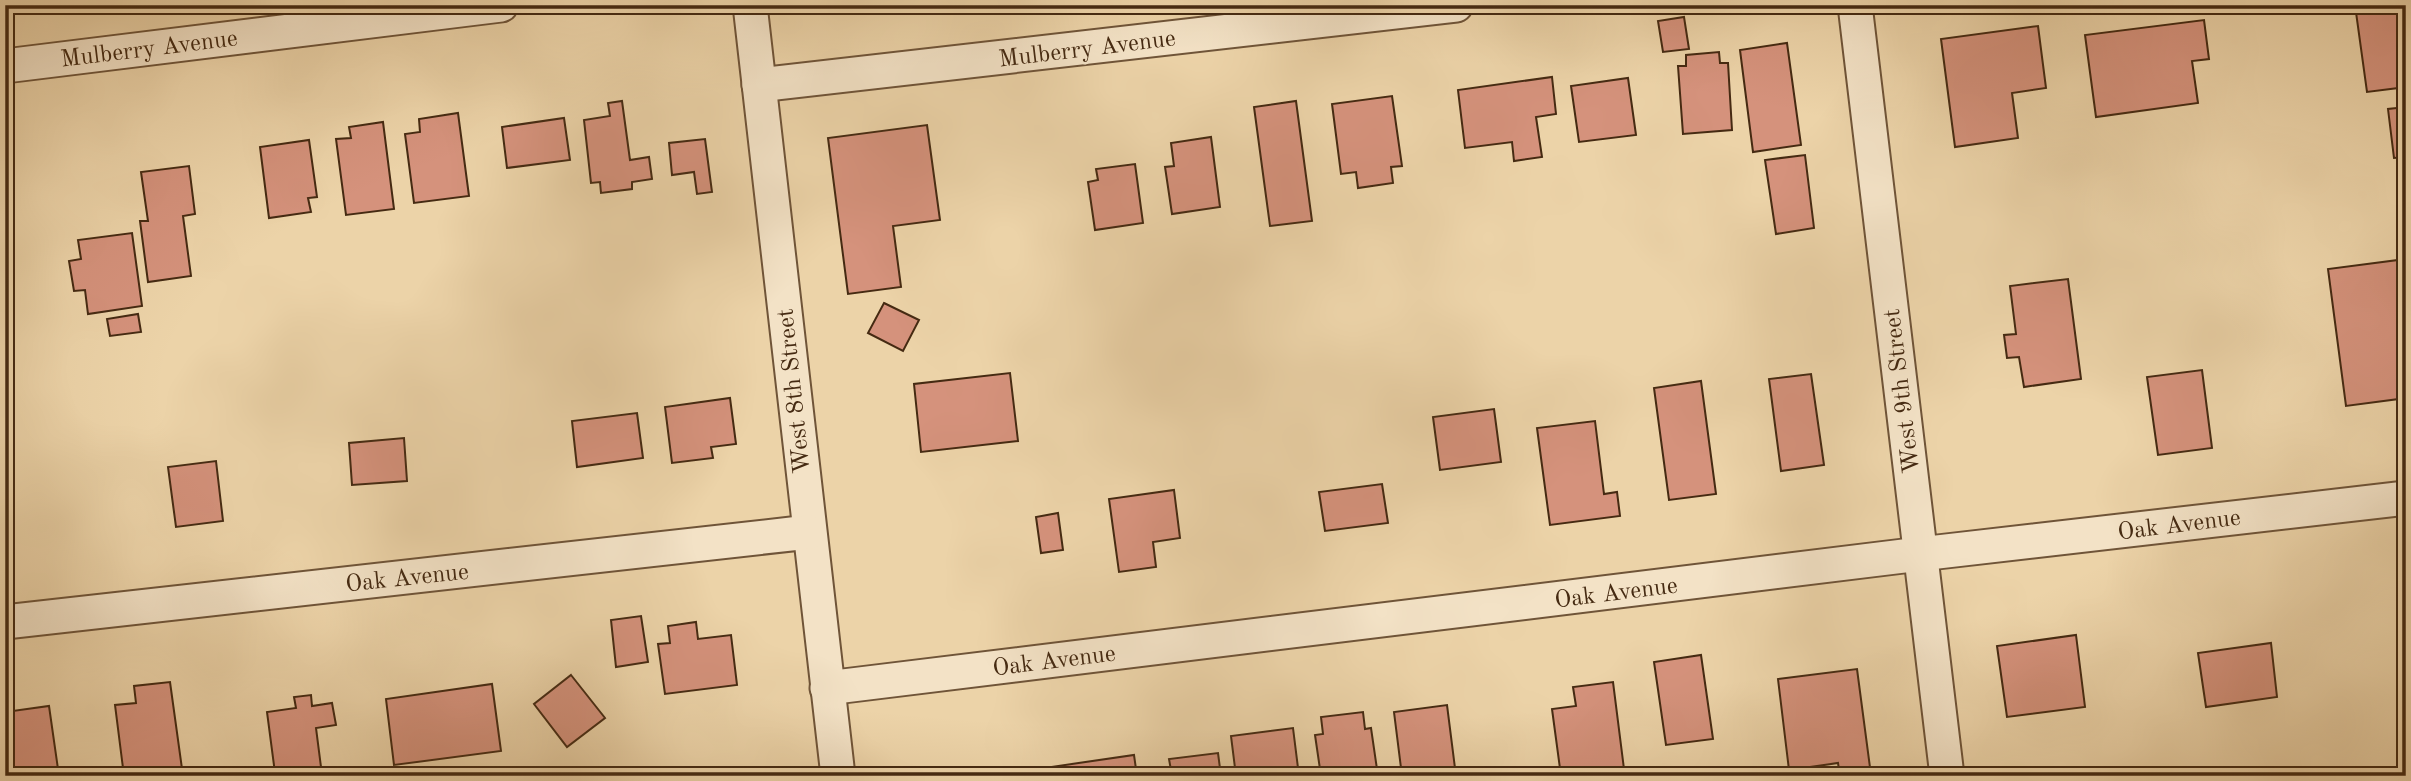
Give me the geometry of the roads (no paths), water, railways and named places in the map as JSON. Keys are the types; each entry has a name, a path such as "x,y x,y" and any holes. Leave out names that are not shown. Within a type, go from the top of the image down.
{"street":[{"name":"Mulberry Avenue","path":"5,66 501,5"},
{"name":"West 8th Street","path":"750,5 838,776"},
{"name":"Mulberry Avenue","path":"760,85 1456,5"},
{"name":"West 9th Street","path":"1855,5 1947,776"},
{"name":"Oak Avenue","path":"827,688 1920,554 2406,498"},
{"name":"Oak Avenue","path":"5,622 809,532"}]}
